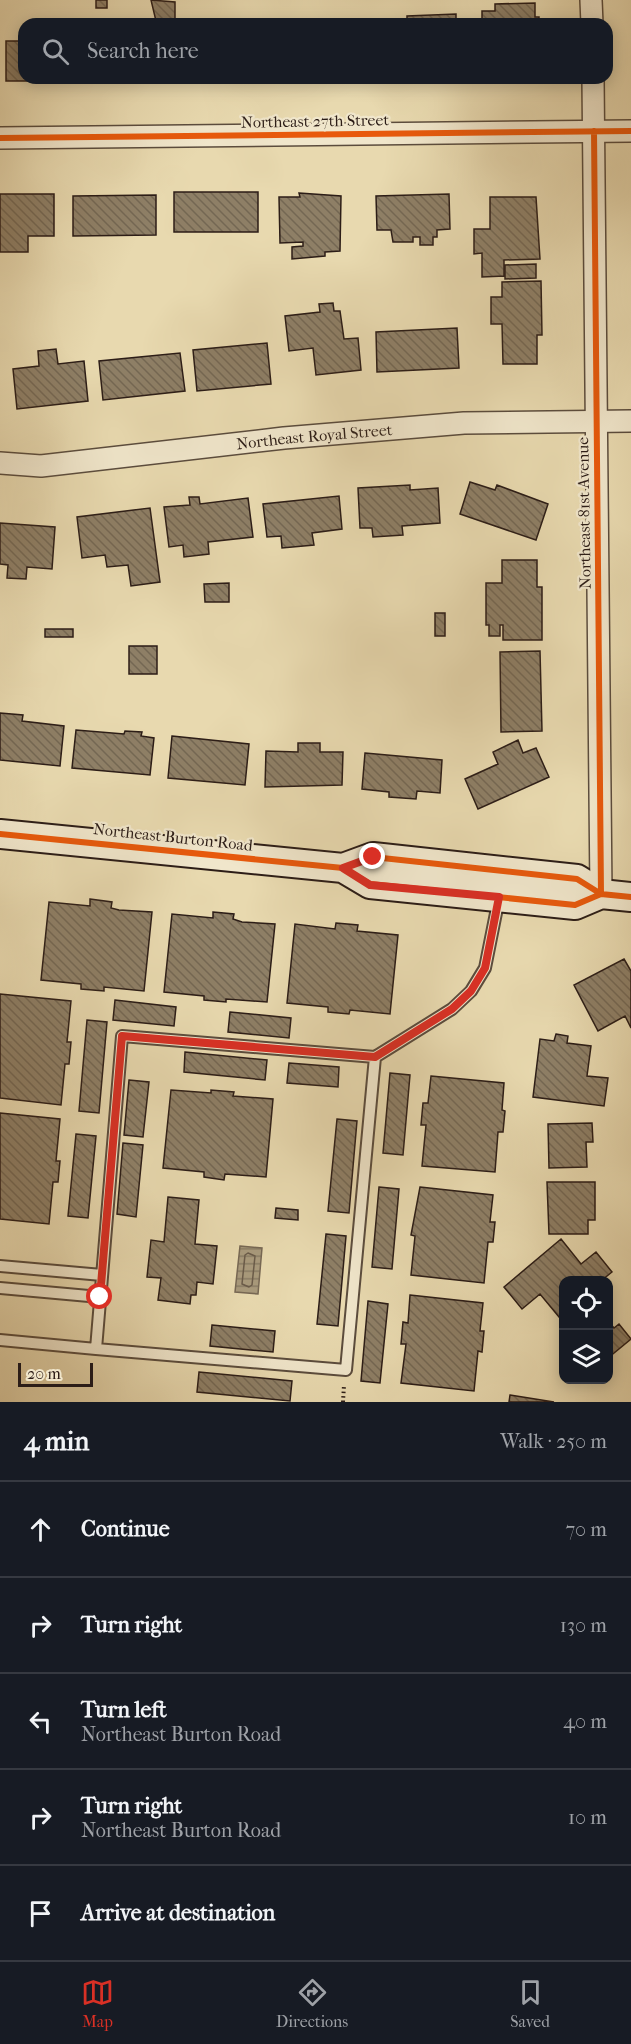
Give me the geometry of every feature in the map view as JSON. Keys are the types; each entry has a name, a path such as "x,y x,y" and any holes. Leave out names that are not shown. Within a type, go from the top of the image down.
{"main road":[{"name":"Northeast Burton Road","path":"0,834 343,868 373,857 577,879 601,894 631,897"},
{"name":"Northeast Burton Road","path":"343,868 370,885 574,905 601,894"}],"street":[{"path":"591,0 592,18"},
{"name":"Northeast 81st Avenue","path":"593,84 601,894"},
{"name":"Northeast 27th Street","path":"0,138 631,131"},
{"name":"Northeast Royal Street","path":"0,463 41,466 284,438 465,423 631,421"}],"lane":[{"path":"96,1349 122,1036 375,1057 452,1009 471,991 485,968 499,897"},
{"path":"0,1340 346,1370 375,1057"},
{"path":"0,1266 102,1275"},
{"path":"0,1288 100,1297"}],"water":[{"path":"240,1246 262,1248 258,1294 235,1292"}],"building":[{"path":"96,0 107,0 107,8 96,8"},
{"path":"151,0 175,2 175,18 155,18"},
{"path":"535,3 535,17 539,18 482,18 482,11 495,11 495,4"},
{"path":"456,14 456,18 407,18 407,16"},
{"path":"6,41 18,41 18,81 6,81"},
{"path":"174,192 258,192 258,232 174,232"},
{"path":"299,193 341,196 340,251 325,252 325,256 292,259 292,247 303,246 303,242 280,243 279,197 300,197"},
{"path":"0,194 54,194 54,236 28,236 28,252 0,252"},
{"path":"449,194 450,229 437,230 437,237 433,237 433,245 420,245 420,237 413,237 413,242 393,242 391,230 377,230 376,196"},
{"path":"156,195 156,235 73,236 73,196"},
{"path":"490,197 536,197 540,259 504,260 504,276 482,277 482,253 474,254 474,229 490,229"},
{"path":"536,264 536,278 505,279 505,265"},
{"path":"541,281 542,335 537,335 537,364 503,364 502,324 491,324 491,297 502,297 502,282"},
{"path":"333,303 334,311 340,311 344,339 358,338 361,370 316,375 313,348 289,351 285,316 320,312 319,304"},
{"path":"457,328 459,368 377,372 376,332"},
{"path":"267,343 271,384 197,391 193,350"},
{"path":"56,349 58,364 84,361 88,401 17,409 13,369 39,366 38,351"},
{"path":"180,353 185,391 103,400 99,361"},
{"path":"470,482 495,490 497,485 548,504 536,540 460,514"},
{"path":"410,485 410,490 438,488 440,523 402,526 403,535 373,537 372,528 360,528 358,488"},
{"path":"339,496 342,529 312,533 314,545 282,548 281,536 267,537 263,504"},
{"path":"189,497 199,497 200,504 248,498 253,537 208,542 209,554 184,557 183,545 169,547 164,507 190,505"},
{"path":"150,508 160,582 131,586 128,565 107,567 105,555 82,558 77,517"},
{"path":"0,523 55,527 52,569 27,567 26,579 7,578 8,565 0,564"},
{"path":"502,560 537,560 537,587 542,587 542,640 503,640 503,625 500,625 500,636 489,636 489,625 486,625 486,583 502,583"},
{"path":"229,583 229,602 205,602 204,584"},
{"path":"435,613 445,613 445,636 435,636"},
{"path":"45,629 73,629 73,637 45,637"},
{"path":"129,646 157,646 157,674 129,674"},
{"path":"540,651 542,731 501,732 500,652"},
{"path":"0,713 23,715 22,721 64,726 60,766 0,760"},
{"path":"76,730 124,734 125,731 142,732 141,736 154,738 150,775 72,768"},
{"path":"172,736 249,744 245,785 168,778"},
{"path":"518,740 523,753 536,748 549,777 478,809 465,779 498,764 493,752"},
{"path":"298,743 320,743 320,752 343,752 342,785 265,787 266,751 298,752"},
{"path":"365,753 442,760 440,793 417,791 416,799 389,797 389,792 362,789"},
{"path":"90,899 112,902 111,908 119,910 152,912 144,991 104,987 104,991 81,989 81,984 41,980 49,902 90,906"},
{"path":"213,912 234,914 233,919 242,922 275,924 267,1002 204,1000 204,996 164,992 172,914 213,918"},
{"path":"336,923 358,925 357,931 398,935 390,1014 350,1010 349,1014 328,1012 328,1007 287,1003 295,924 335,929"},
{"path":"624,959 631,971 631,1028 625,1016 598,1031 574,985"},
{"path":"0,994 71,1001 67,1042 71,1042 69,1064 65,1064 61,1105 0,1098"},
{"path":"115,1000 176,1007 174,1026 113,1020"},
{"path":"230,1012 291,1018 289,1038 228,1032"},
{"path":"87,1020 107,1022 99,1113 79,1111"},
{"path":"556,1034 568,1036 567,1043 591,1046 587,1076 608,1078 604,1106 533,1097 540,1039 554,1041"},
{"path":"185,1052 267,1060 265,1080 184,1072"},
{"path":"289,1063 339,1067 338,1087 287,1083"},
{"path":"390,1073 410,1075 403,1155 383,1153"},
{"path":"431,1076 504,1083 503,1132 498,1132 495,1172 422,1166 426,1125 421,1125 423,1103 428,1103"},
{"path":"129,1080 149,1082 143,1137 124,1135"},
{"path":"171,1090 234,1092 233,1096 273,1099 266,1177 225,1174 224,1180 204,1177 204,1172 163,1168"},
{"path":"0,1113 60,1119 56,1161 60,1161 58,1182 53,1182 49,1224 0,1219"},
{"path":"337,1119 357,1121 349,1213 328,1211"},
{"path":"592,1123 593,1142 586,1142 587,1167 549,1168 548,1124"},
{"path":"76,1134 96,1136 88,1218 68,1216"},
{"path":"123,1143 143,1145 136,1217 117,1214"},
{"path":"547,1182 595,1182 595,1220 588,1220 588,1234 549,1234"},
{"path":"379,1187 399,1189 392,1269 372,1267"},
{"path":"420,1187 493,1195 490,1222 495,1222 493,1242 488,1242 484,1283 411,1275 415,1236 411,1235"},
{"path":"168,1197 199,1200 195,1244 217,1246 213,1284 197,1282 196,1295 191,1295 190,1304 158,1300 161,1278 147,1277 151,1240 164,1242"},
{"path":"276,1208 298,1210 298,1220 275,1218"},
{"path":"326,1234 346,1236 338,1326 317,1324"},
{"path":"561,1239 581,1264 596,1252 612,1272 607,1276 559,1276 559,1317 540,1294 522,1309 504,1287"},
{"path":"410,1295 483,1303 480,1331 484,1331 482,1352 478,1351 474,1391 401,1383 406,1344 401,1344 403,1322 408,1323"},
{"path":"368,1301 388,1304 380,1383 361,1381"},
{"path":"619,1324 631,1339 613,1354 613,1327"},
{"path":"212,1325 275,1331 273,1352 210,1346"},
{"path":"199,1372 292,1381 290,1401 197,1392"},
{"path":"510,1395 554,1402 509,1402"}],"cycle path":[{"path":"594,131 601,894"},
{"path":"0,138 631,131"},
{"path":"0,834 343,868 373,857 577,879 601,894 631,897"},
{"path":"343,868 370,884 575,905 601,894"}],"route":[{"path":"100,1297 122,1036 375,1057 452,1009 471,991 485,968 492,942 499,897 370,885 343,868 373,857"}]}
